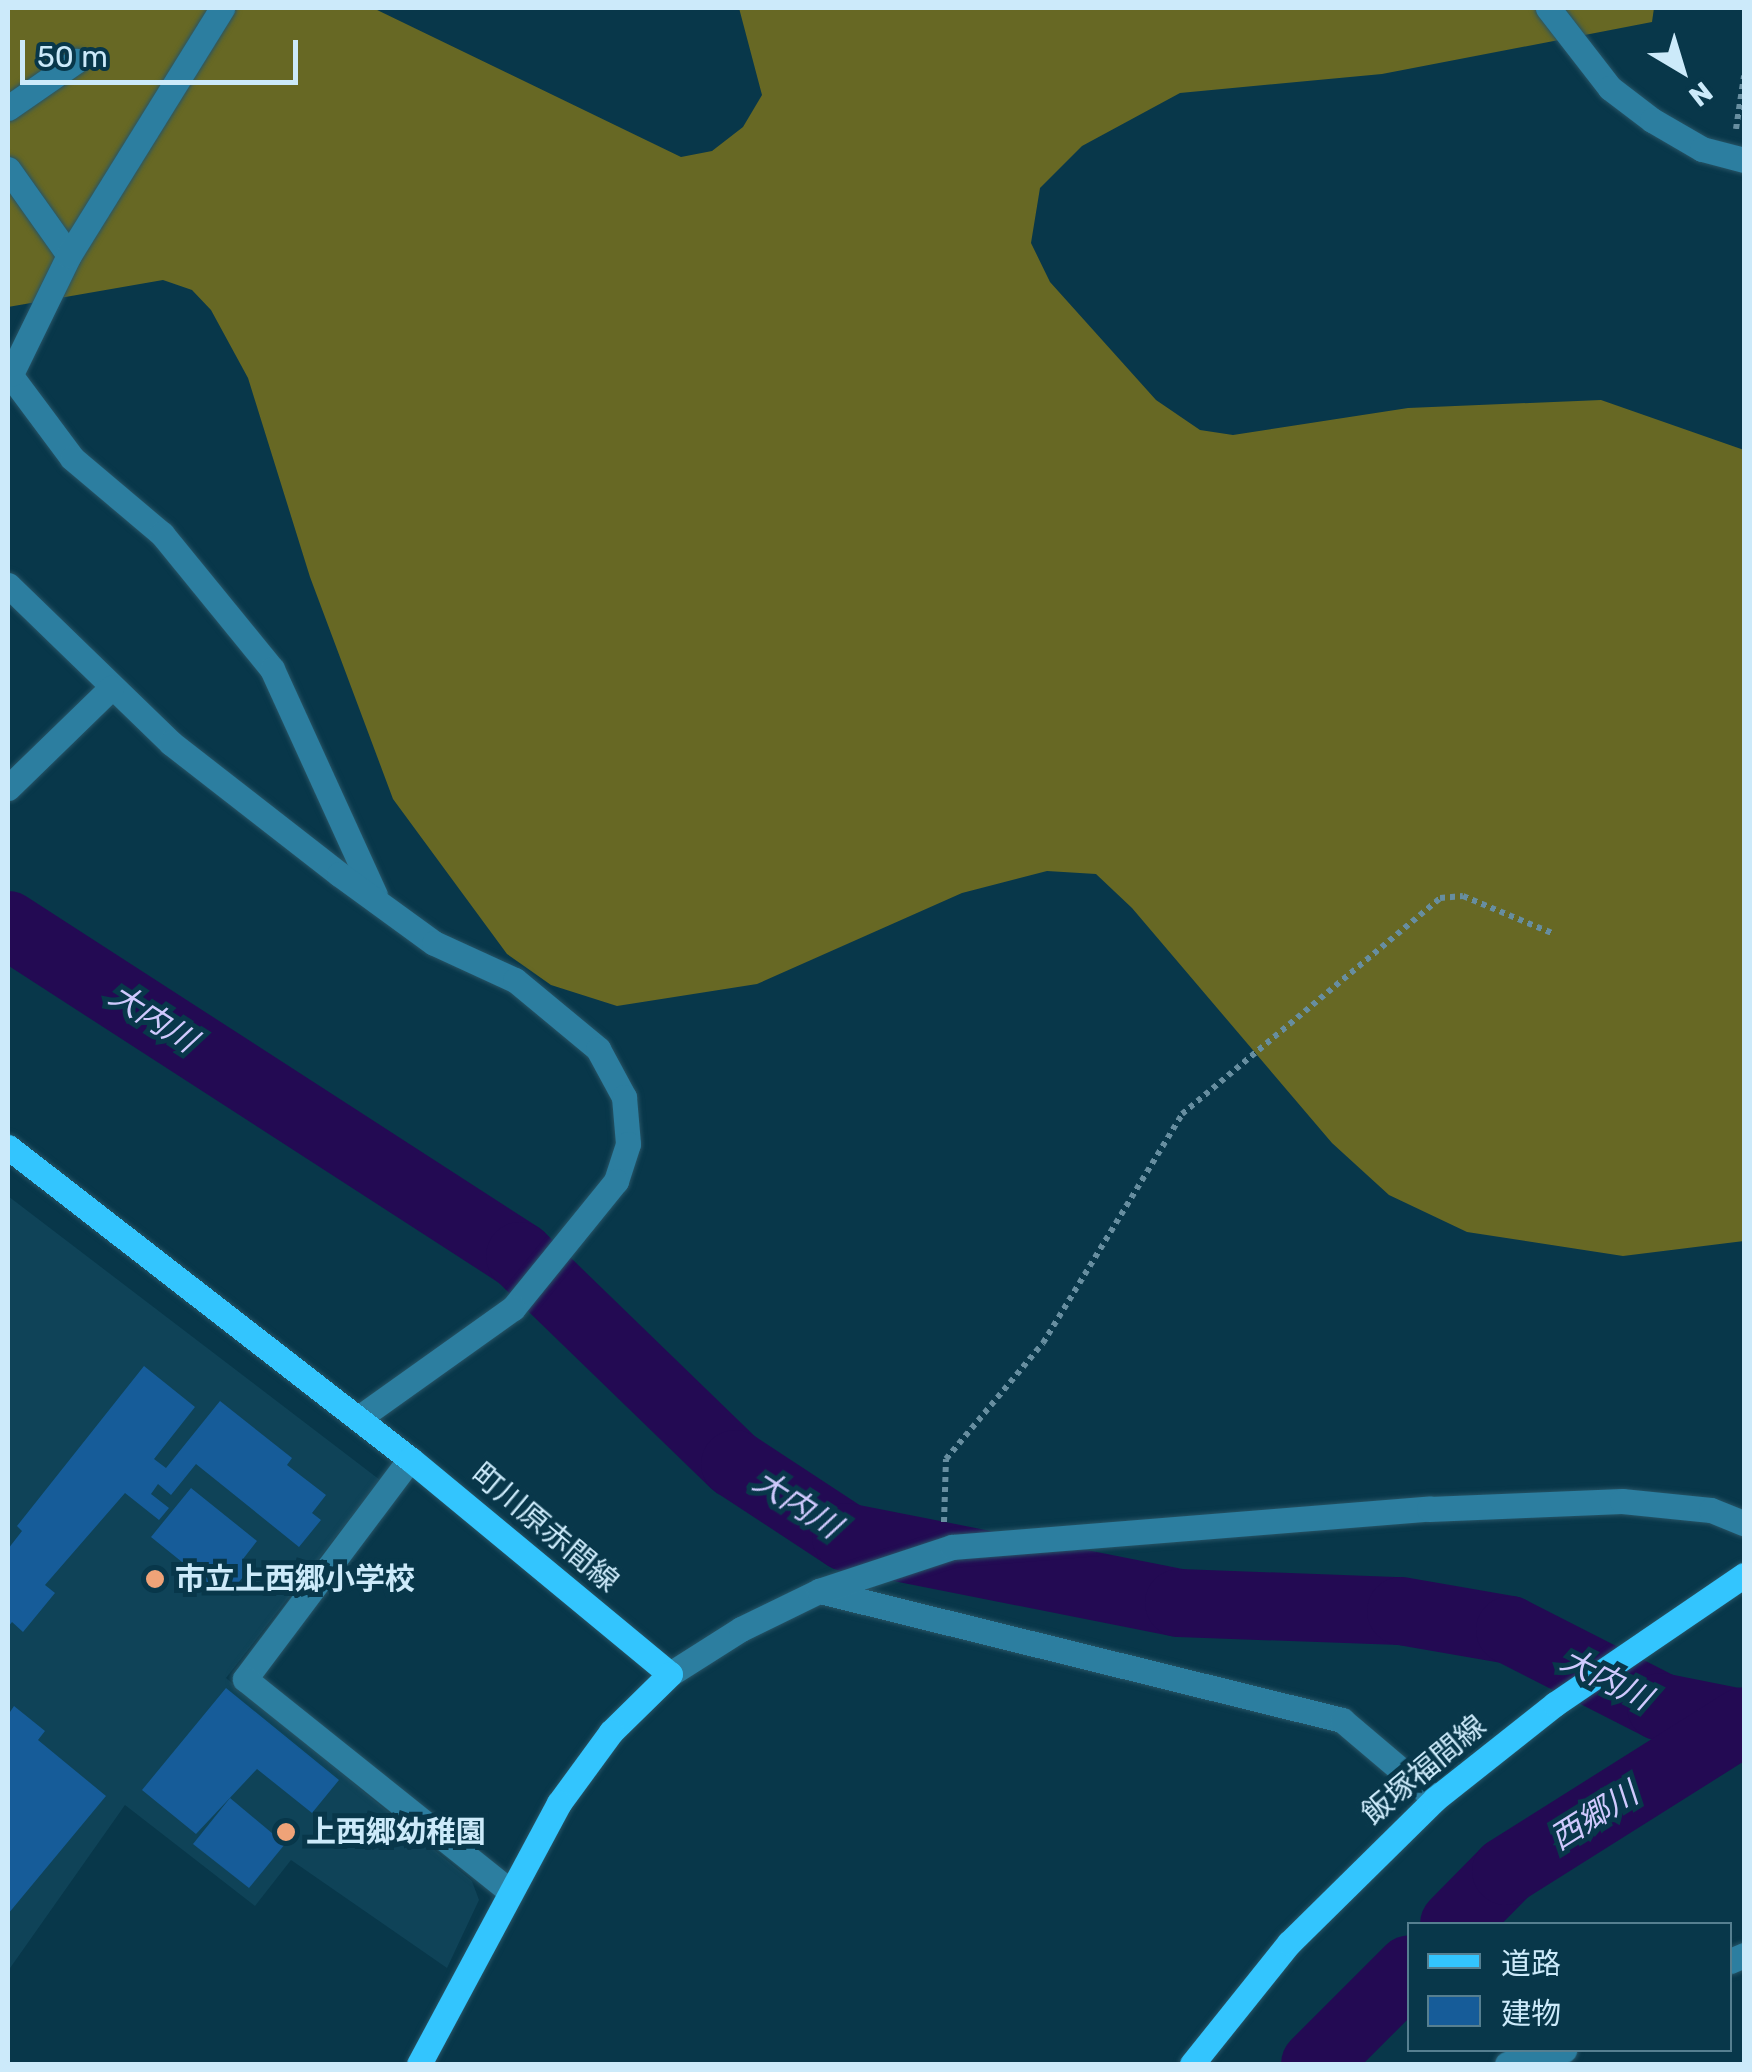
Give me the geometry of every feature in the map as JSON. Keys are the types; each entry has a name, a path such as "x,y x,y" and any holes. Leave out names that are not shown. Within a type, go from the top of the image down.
{"main road":[{"name":"町川原赤間線","path":"8,1147 359,1418 670,1674"},
{"name":"飯塚福間線","path":"1192,2064 1289,1943 1436,1799 1555,1704 1744,1575"},
{"path":"418,2064 559,1803 611,1732 670,1674"}],"street":[{"path":"222,8 69,256 9,373 72,458 162,534 272,669 375,895"},
{"path":"1548,8 1610,88 1702,149 1738,158"},
{"path":"8,108 76,61"},
{"path":"8,169 69,256"},
{"path":"8,584 112,688 338,874 375,895 434,943 515,980 598,1048 624,1097 628,1144 616,1181 513,1308 359,1418"},
{"path":"8,788 112,688"},
{"path":"410,1459 245,1680 510,1892"},
{"path":"670,1674 741,1628 819,1591 952,1547 1350,1515 1622,1501 1696,1507 1744,1524"},
{"path":"819,1591 1342,1720 1436,1799"},
{"path":"1508,2064 1556,2052"}],"path":[{"path":"1738,158 1744,76"},
{"path":"952,1547 940,1511 946,1459 1043,1343 1182,1114 1440,898 1462,896 1552,933"}],"shaded area":[{"path":"8,8 373,8 681,157 712,151 743,127 762,95 739,8 1654,8 1652,22 1382,74 1180,93 1082,146 1040,188 1031,243 1050,282 1156,400 1200,430 1233,435 1408,408 1601,400 1744,450 1744,1241 1623,1256 1467,1232 1389,1195 1332,1143 1132,908 1096,874 1047,871 962,893 757,984 617,1006 551,985 507,954 393,799 310,577 248,378 211,310 192,290 163,280 8,307"},
{"name":"市立上西郷小学校","path":"8,1196 380,1480 226,1678 472,1881 479,1900 447,1968 291,1860 255,1906 125,1805 8,1971"}],"building":[{"path":"144,1366 195,1407 154,1459 166,1468 220,1401 292,1458 287,1465 326,1495 312,1513 321,1520 299,1547 196,1464 171,1495 158,1484 151,1494 169,1508 159,1520 125,1493 45,1585 55,1593 23,1632 12,1622 8,1627 8,1549 22,1531 17,1526"},
{"path":"191,1488 257,1541 243,1559 252,1566 234,1588 226,1581 218,1591 151,1537"},
{"path":"226,1688 339,1780 312,1813 257,1769 196,1834 142,1790"},
{"path":"14,1706 45,1731 38,1740 106,1796 8,1914 8,1715"},
{"path":"230,1798 285,1844 249,1888 193,1844"}],"waterway":[{"name":"大内川","path":"8,925 520,1256 735,1464 846,1537 1179,1603 1401,1611 1510,1630 1661,1707 1741,1723"},
{"name":"西郷川","path":"1456,1922 1506,1871 1744,1721"},
{"name":"西郷川","path":"1315,2064 1407,1972"}],"place":[{"name":"市立上西郷小学校","path":"155,1579"},
{"name":"上西郷幼稚園","path":"286,1832"}]}
